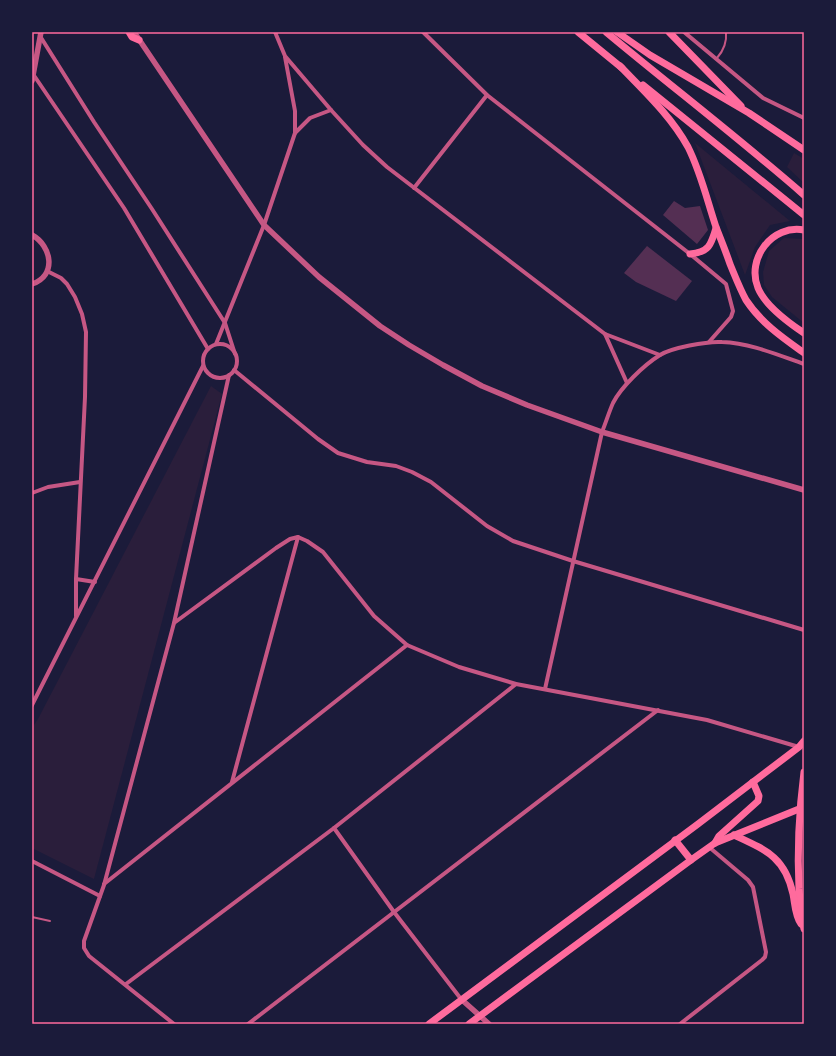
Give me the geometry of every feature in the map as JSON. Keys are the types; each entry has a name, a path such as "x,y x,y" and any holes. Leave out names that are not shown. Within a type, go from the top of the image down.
{"main road":[{"path":"129,32 132,37 139,40"},
{"path":"578,32 804,215"},
{"path":"606,32 755,153 804,195"},
{"path":"616,32 650,55 749,113 804,150"},
{"path":"670,32 749,113"},
{"path":"620,66 675,127 687,147 697,167 716,228 746,300 773,331 804,353"},
{"path":"792,142 804,147"},
{"path":"690,254 700,253 707,249 712,242 716,228"},
{"path":"804,230 797,228 788,229 774,236 767,242 758,261 756,280 762,295 768,302 795,327 804,333"},
{"path":"429,1024 698,824 801,744"},
{"path":"804,772 798,874 804,928"},
{"path":"712,845 719,836 758,801 759,796 753,782"},
{"path":"469,1024 712,845 802,806"},
{"path":"734,835 760,847 782,865 788,876 798,920 804,928"},
{"path":"675,840 691,860"}],"street":[{"path":"134,32 264,225 325,282 380,326 409,345 482,386 527,405 602,432 804,490"},
{"path":"216,344 264,225 295,133 295,111 285,56 275,32"},
{"path":"423,32 487,96 690,254 726,284 733,311 731,317 709,342"},
{"path":"684,32 717,58 763,98 804,118"},
{"path":"32,81 40,34"},
{"path":"40,34 94,122 225,323 236,354 237,365 229,376 174,623 104,885 84,941 84,948 89,956 126,984 174,1024"},
{"path":"285,56 363,145 387,167 605,334 660,355"},
{"path":"33,73 124,208 208,348"},
{"path":"414,188 487,96"},
{"path":"295,133 310,118 331,110"},
{"path":"32,235 42,242 48,254 49,262 47,271 42,278 32,284"},
{"path":"47,271 60,278 67,284 75,297 82,314 86,332 85,397 76,579 76,619"},
{"path":"605,334 627,384"},
{"path":"545,689 602,432 613,403 627,384 660,355 709,342 737,344 770,352 804,364"},
{"path":"32,705 203,366 203,356 208,348 216,344 228,346 236,354"},
{"path":"203,366 209,375 214,377 219,378 229,376"},
{"path":"234,370 318,440 338,453 367,462 396,466 412,472 431,482 486,526 513,541 573,561 804,630"},
{"path":"32,493 48,487 80,482"},
{"path":"174,623 276,548 290,539 298,537 307,541 323,552 374,616 407,645 459,667 516,684 707,720 801,744"},
{"path":"232,782 298,537"},
{"path":"76,579 95,582"},
{"path":"104,885 232,782 407,645"},
{"path":"126,984 334,828 516,684"},
{"path":"248,1024 658,710"},
{"path":"334,828 394,912 461,1000 489,1024"},
{"path":"680,1024 762,960 765,957 766,952 753,887 712,845"},
{"path":"32,861 100,896"}],"lane":[{"path":"717,58 726,42 726,32"},
{"path":"32,917 50,921"}],"shaded area":[{"path":"695,143 790,221 770,225 755,247 745,275"},
{"path":"794,153 804,159 804,183 787,167"},
{"path":"784,238 804,239 804,323 772,297 764,285 763,272 769,251"},
{"path":"211,386 222,394 94,879 32,848 32,728"}],"building":[{"path":"674,201 685,208 700,206 708,230 697,244 663,215"},
{"path":"647,246 692,281 676,301 636,282 624,273"}]}
